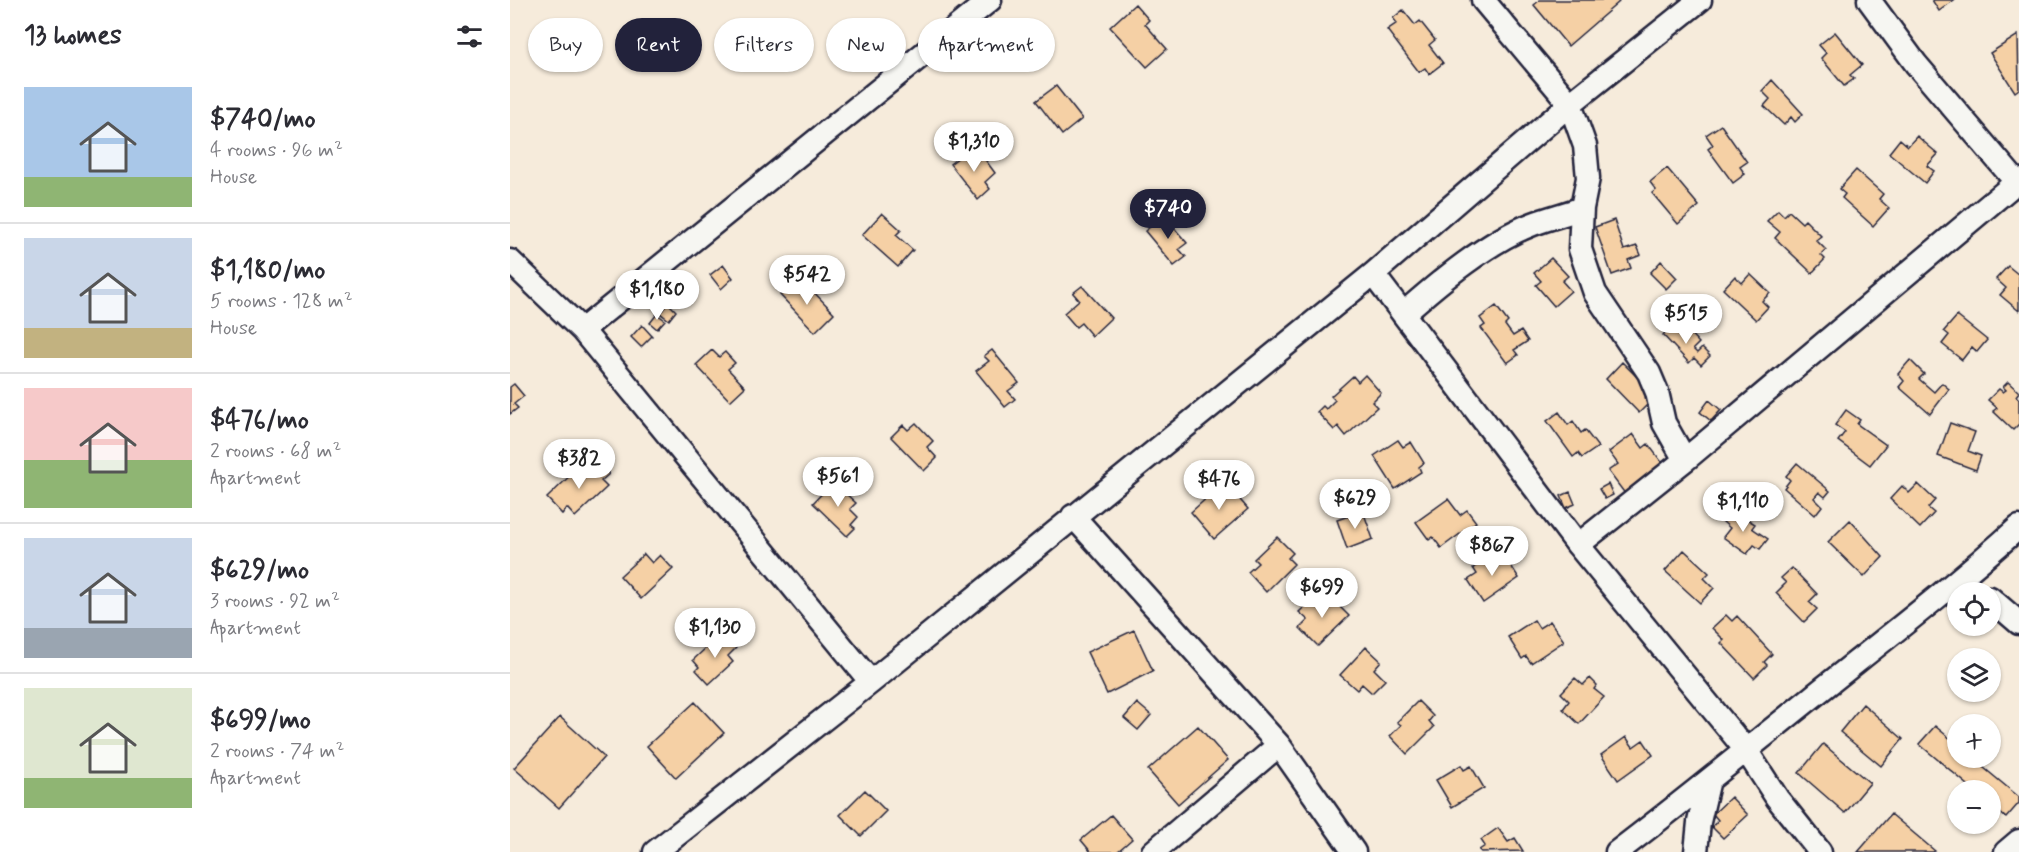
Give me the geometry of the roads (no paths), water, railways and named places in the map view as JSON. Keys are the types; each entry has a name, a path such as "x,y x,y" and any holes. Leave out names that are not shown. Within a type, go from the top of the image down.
{"street":[{"path":"582,330 990,0"},
{"path":"1483,0 1570,104 1585,146 1588,178 1582,208 1580,249 1595,293 1648,373 1657,392 1664,423 1684,460"},
{"path":"655,852 871,682 1072,516 1373,274 1570,104 1700,0"},
{"path":"1578,545 1684,460 2018,182 1916,64 1869,0"},
{"path":"1403,314 1441,280 1491,248 1531,225 1582,208"},
{"path":"510,261 582,330 871,682"},
{"path":"1373,274 1578,545 1746,750 1778,798 1820,852"},
{"path":"1072,516 1279,745 1354,852"},
{"path":"1617,852 1708,784 1746,750 1972,569 2019,527"},
{"path":"1972,569 1980,582"},
{"path":"2001,607 2019,623"},
{"path":"1153,852 1279,745"},
{"path":"1696,852 1699,822 1708,784"},
{"path":"2007,852 2019,841"}]}
